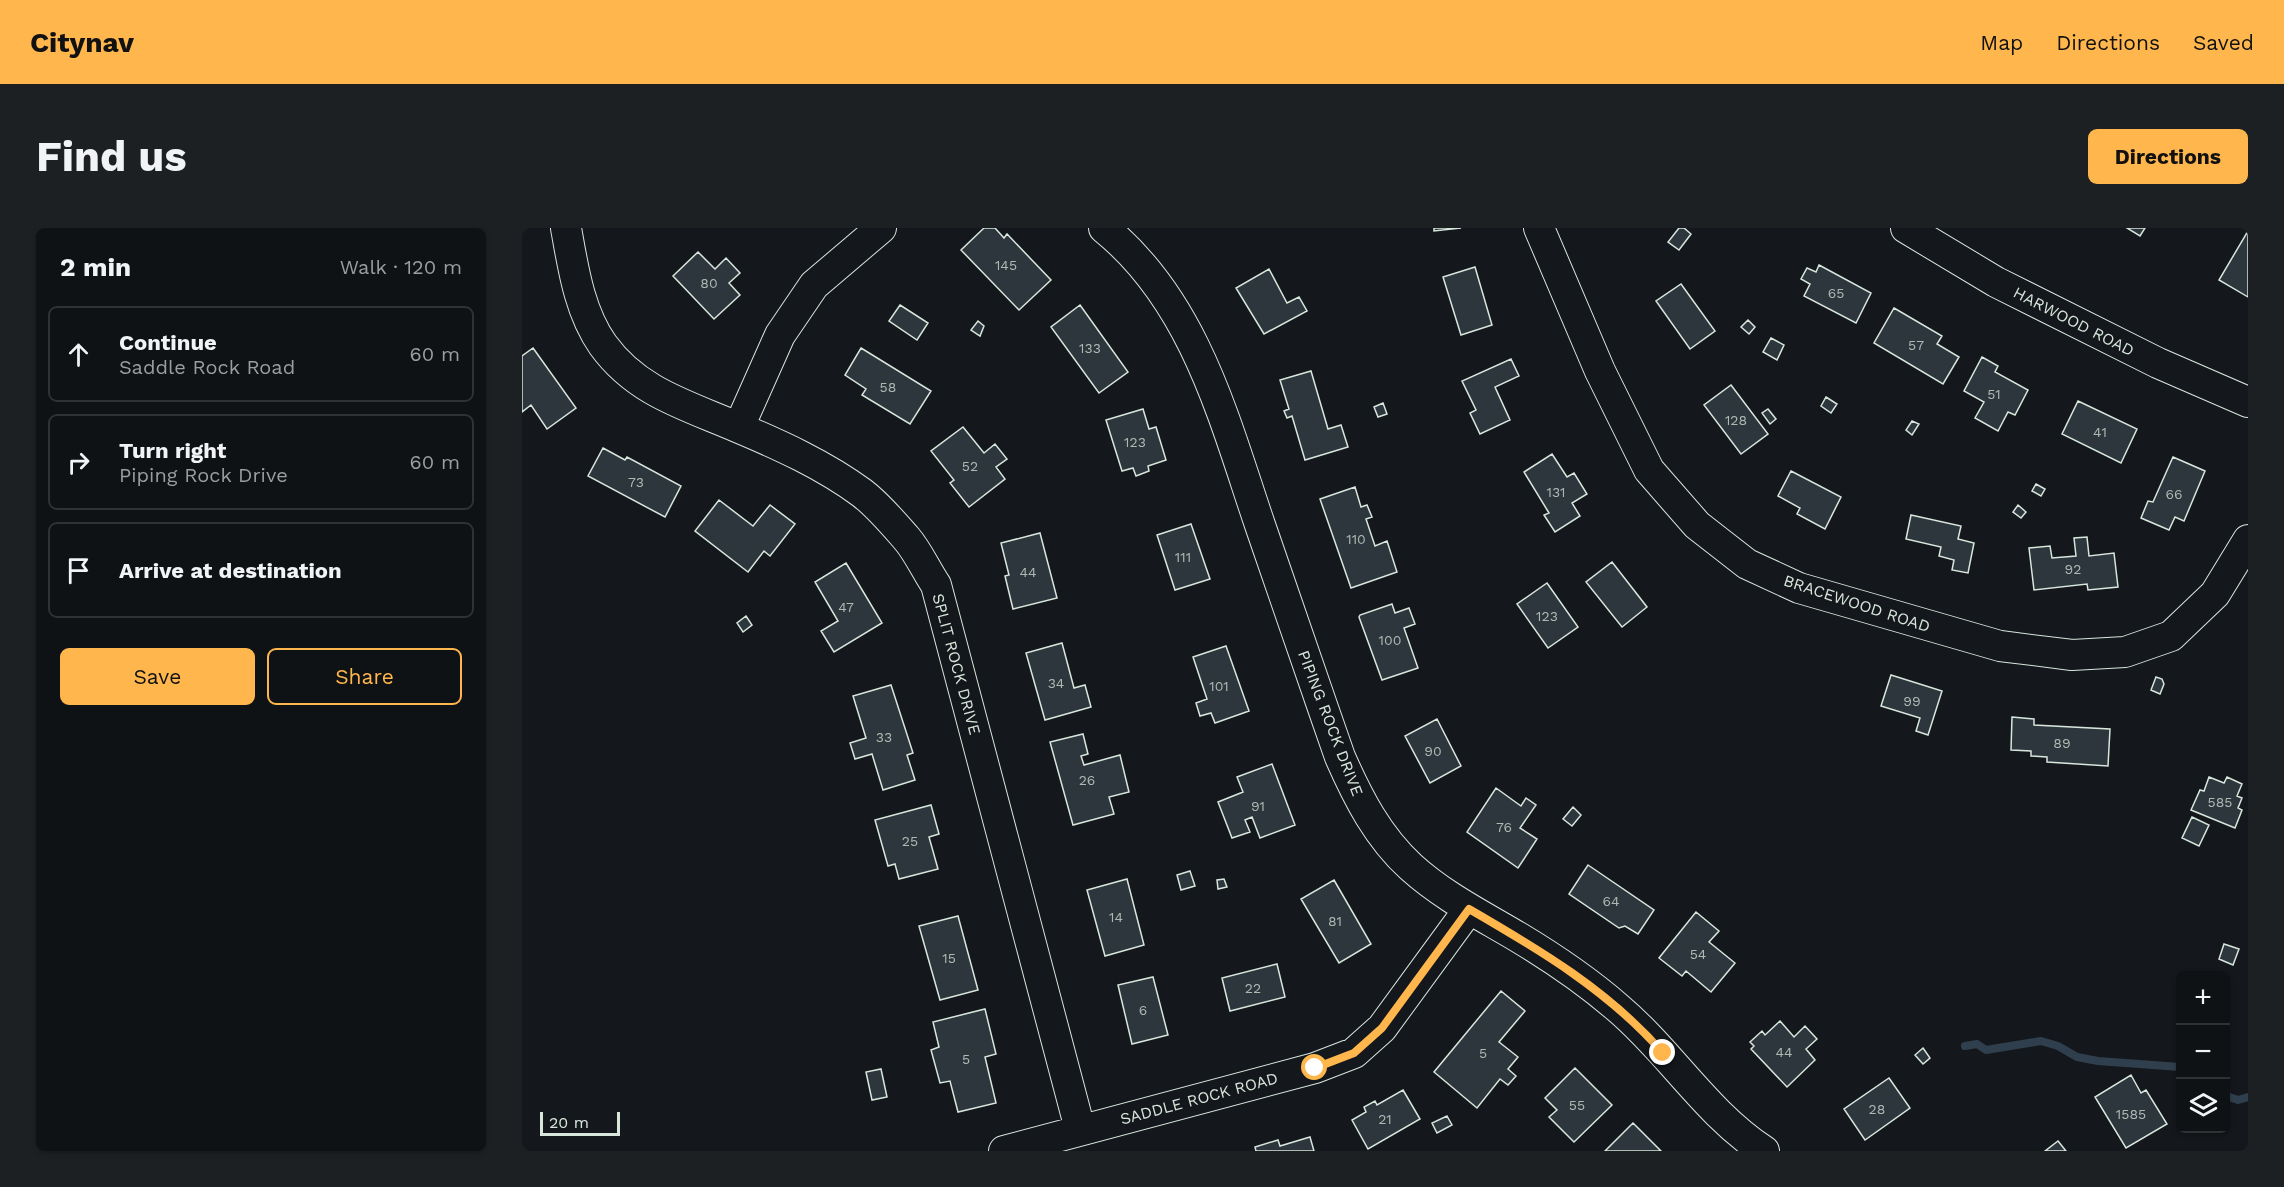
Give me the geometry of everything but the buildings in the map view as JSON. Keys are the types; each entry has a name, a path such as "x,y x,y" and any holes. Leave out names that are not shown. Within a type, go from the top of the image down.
{"street":[{"name":"SPLIT ROCK DRIVE","path":"566,228 583,305 602,344 626,371 662,396 739,427 824,468 864,495 908,540 936,585 1080,1129"},
{"path":"739,427 780,335 814,285 881,228"},
{"name":"PIPING ROCK DRIVE","path":"1104,228 1130,250 1152,276 1191,340 1221,412 1340,757 1363,806 1388,843 1412,868 1442,892 1551,958 1609,1000 1648,1036 1716,1113 1764,1151"},
{"name":"BRACEWOOD ROAD","path":"1539,228 1600,370 1649,470 1697,525 1747,564 1799,588 2000,646 2072,655 2125,652 2171,636 2215,594 2248,540"},
{"name":"HARWOOD ROAD","path":"1906,228 1996,282 2158,363 2248,402"},
{"name":"SADDLE ROCK ROAD","path":"1004,1151 1315,1068 1354,1053 1382,1028 1469,909"}],"waterway":[{"path":"1965,1046 1977,1044 1986,1050 2041,1041 2058,1046 2077,1057 2098,1061 2176,1067"},
{"path":"2230,1097 2238,1100 2248,1097"}],"route":[{"path":"1315,1068 1354,1053 1382,1028 1469,909 1518,937 1584,980 1629,1017 1663,1053"}]}
